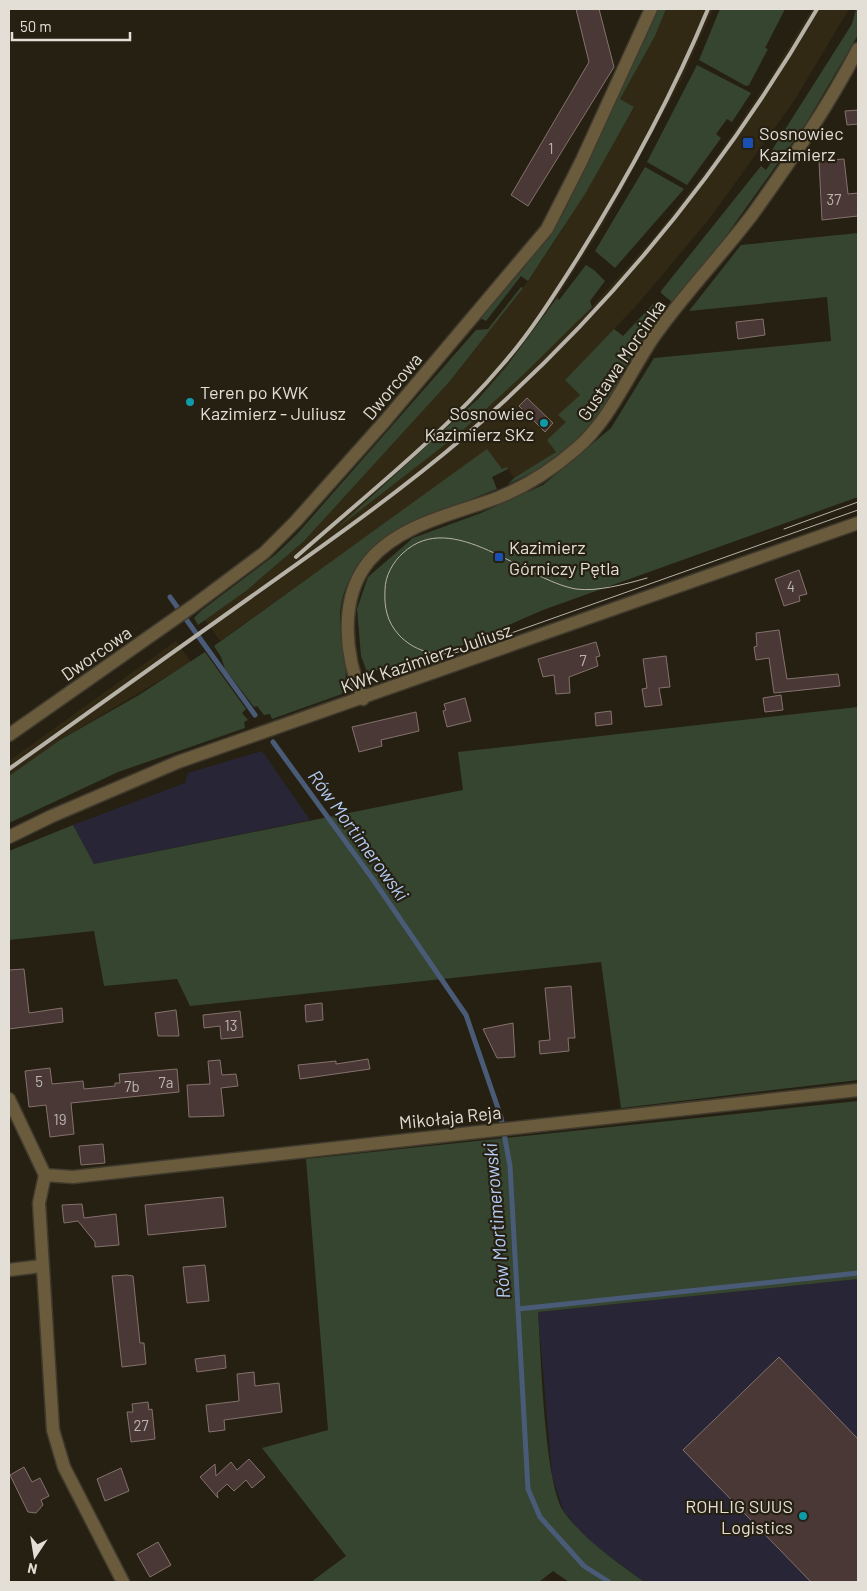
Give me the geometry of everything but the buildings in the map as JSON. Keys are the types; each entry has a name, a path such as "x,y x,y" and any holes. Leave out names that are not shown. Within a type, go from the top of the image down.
{"street":[{"name":"Dworcowa","path":"9,735 193,606 264,552 296,521 385,421 547,229 581,162 651,9"},
{"name":"Gustawa Morcinka","path":"363,699 354,673 346,628 350,602 358,578 370,560 388,544 413,529 500,497 535,479 575,450 595,430 654,337 751,215 836,90 858,49"},
{"name":"KWK Kazimierz-Juliusz","path":"9,837 52,816 178,762 363,699 858,523"},
{"name":"Mikołaja Reja","path":"45,1175 73,1177 858,1090"},
{"path":"9,1099 45,1175 39,1203 41,1266 53,1430 64,1467 123,1582"},
{"path":"9,1270 41,1266"}],"shaded area":[{"path":"666,9 713,9 681,81 604,223 557,298 506,367 452,425 343,523 460,433 523,375 592,307 655,236 713,162 767,83 812,9 849,9 794,101 710,218 636,306 565,380 580,395 559,415 566,422 557,452 514,478 507,467 502,469 487,450 220,641 205,620 246,591 304,541 450,381 528,281 557,238 634,108 620,99 655,36"},
{"path":"176,641 191,662 60,740 9,776 9,761"},
{"path":"262,751 310,820 94,864 73,825 185,783 188,773"},
{"path":"858,1279 858,1582 644,1582 584,1537 563,1510 552,1475 538,1312"}],"green space":[{"path":"658,9 666,9 655,36 620,99 634,107 585,194 528,281 521,276 486,321 480,318 523,269 564,212"},
{"path":"720,9 785,9 765,48 768,49 749,85 746,86 699,60"},
{"path":"856,9 858,9 858,35 805,125 716,250 673,303 661,291 761,166 766,170 777,154 772,150 852,24"},
{"path":"697,65 751,93 732,122 727,119 716,134 721,138 687,185 647,162"},
{"path":"645,167 684,189 615,268 595,251"},
{"path":"858,233 858,497 543,610 424,662 367,672 361,656 357,609 368,577 413,538 481,513 543,485 611,428 654,358 831,341 827,297 689,311 741,245"},
{"path":"586,265 605,281 590,301 592,307 523,375 460,433 336,529 479,398 506,367 557,298 559,300"},
{"path":"521,287 523,288 450,381 304,541 246,591 198,625 194,618 202,610 275,555 297,534 476,330 488,329"},
{"path":"653,304 664,313 634,353 608,400 591,424 559,455 534,471 508,484 514,478 556,452 547,440 566,422 558,415 580,395 565,380 614,329 623,336"},
{"path":"487,449 502,469 507,467 508,469 492,477 497,489 421,519 375,548 357,567 345,590 340,618 346,676 342,694 272,719 270,714 264,715 257,706 254,707 225,669 221,657 214,646"},
{"path":"205,652 246,709 242,713 248,720 244,722 245,728 118,772 9,823 9,776 60,740 139,695"},
{"path":"858,707 858,1080 621,1108 601,962 190,1006 177,979 104,986 94,931 9,940 9,851 73,825 94,864 463,790 458,752"},
{"path":"858,1101 858,1279 538,1312 548,1447 557,1497 564,1512 581,1532 601,1550 644,1582 569,1582 553,1571 539,1582 311,1582 346,1556 262,1448 328,1430 306,1159"}],"waterway":[{"name":"Rów Mortimerowski","path":"170,597 255,715"},
{"name":"Rów Mortimerowski","path":"273,742 372,878 466,1015 501,1117 510,1166 528,1489 540,1517 584,1566 609,1582"},
{"path":"518,1309 858,1273"}],"tram line":[{"path":"784,529 858,502"},
{"path":"647,578 602,588 576,589 556,583 488,550 466,542 443,538 422,541 399,557 386,580 385,602 387,614 392,625 399,635 411,645 432,653 455,653 858,510"}],"railway":[{"path":"296,557 455,416 503,364 523,339 577,259 631,168 664,105 708,9"},
{"path":"9,769 386,499 439,458 516,390 566,341 613,290 702,183 781,68 817,9"}],"place":[{"name":"Sosnowiec Kazimierz","path":"748,143"},
{"name":"Teren po KWK Kazimierz - Juliusz","path":"190,402"},
{"name":"Sosnowiec Kazimierz SKz","path":"544,423"},
{"name":"Kazimierz Górniczy Pętla","path":"499,557"},
{"name":"ROHLIG SUUS Logistics","path":"803,1516"}]}
